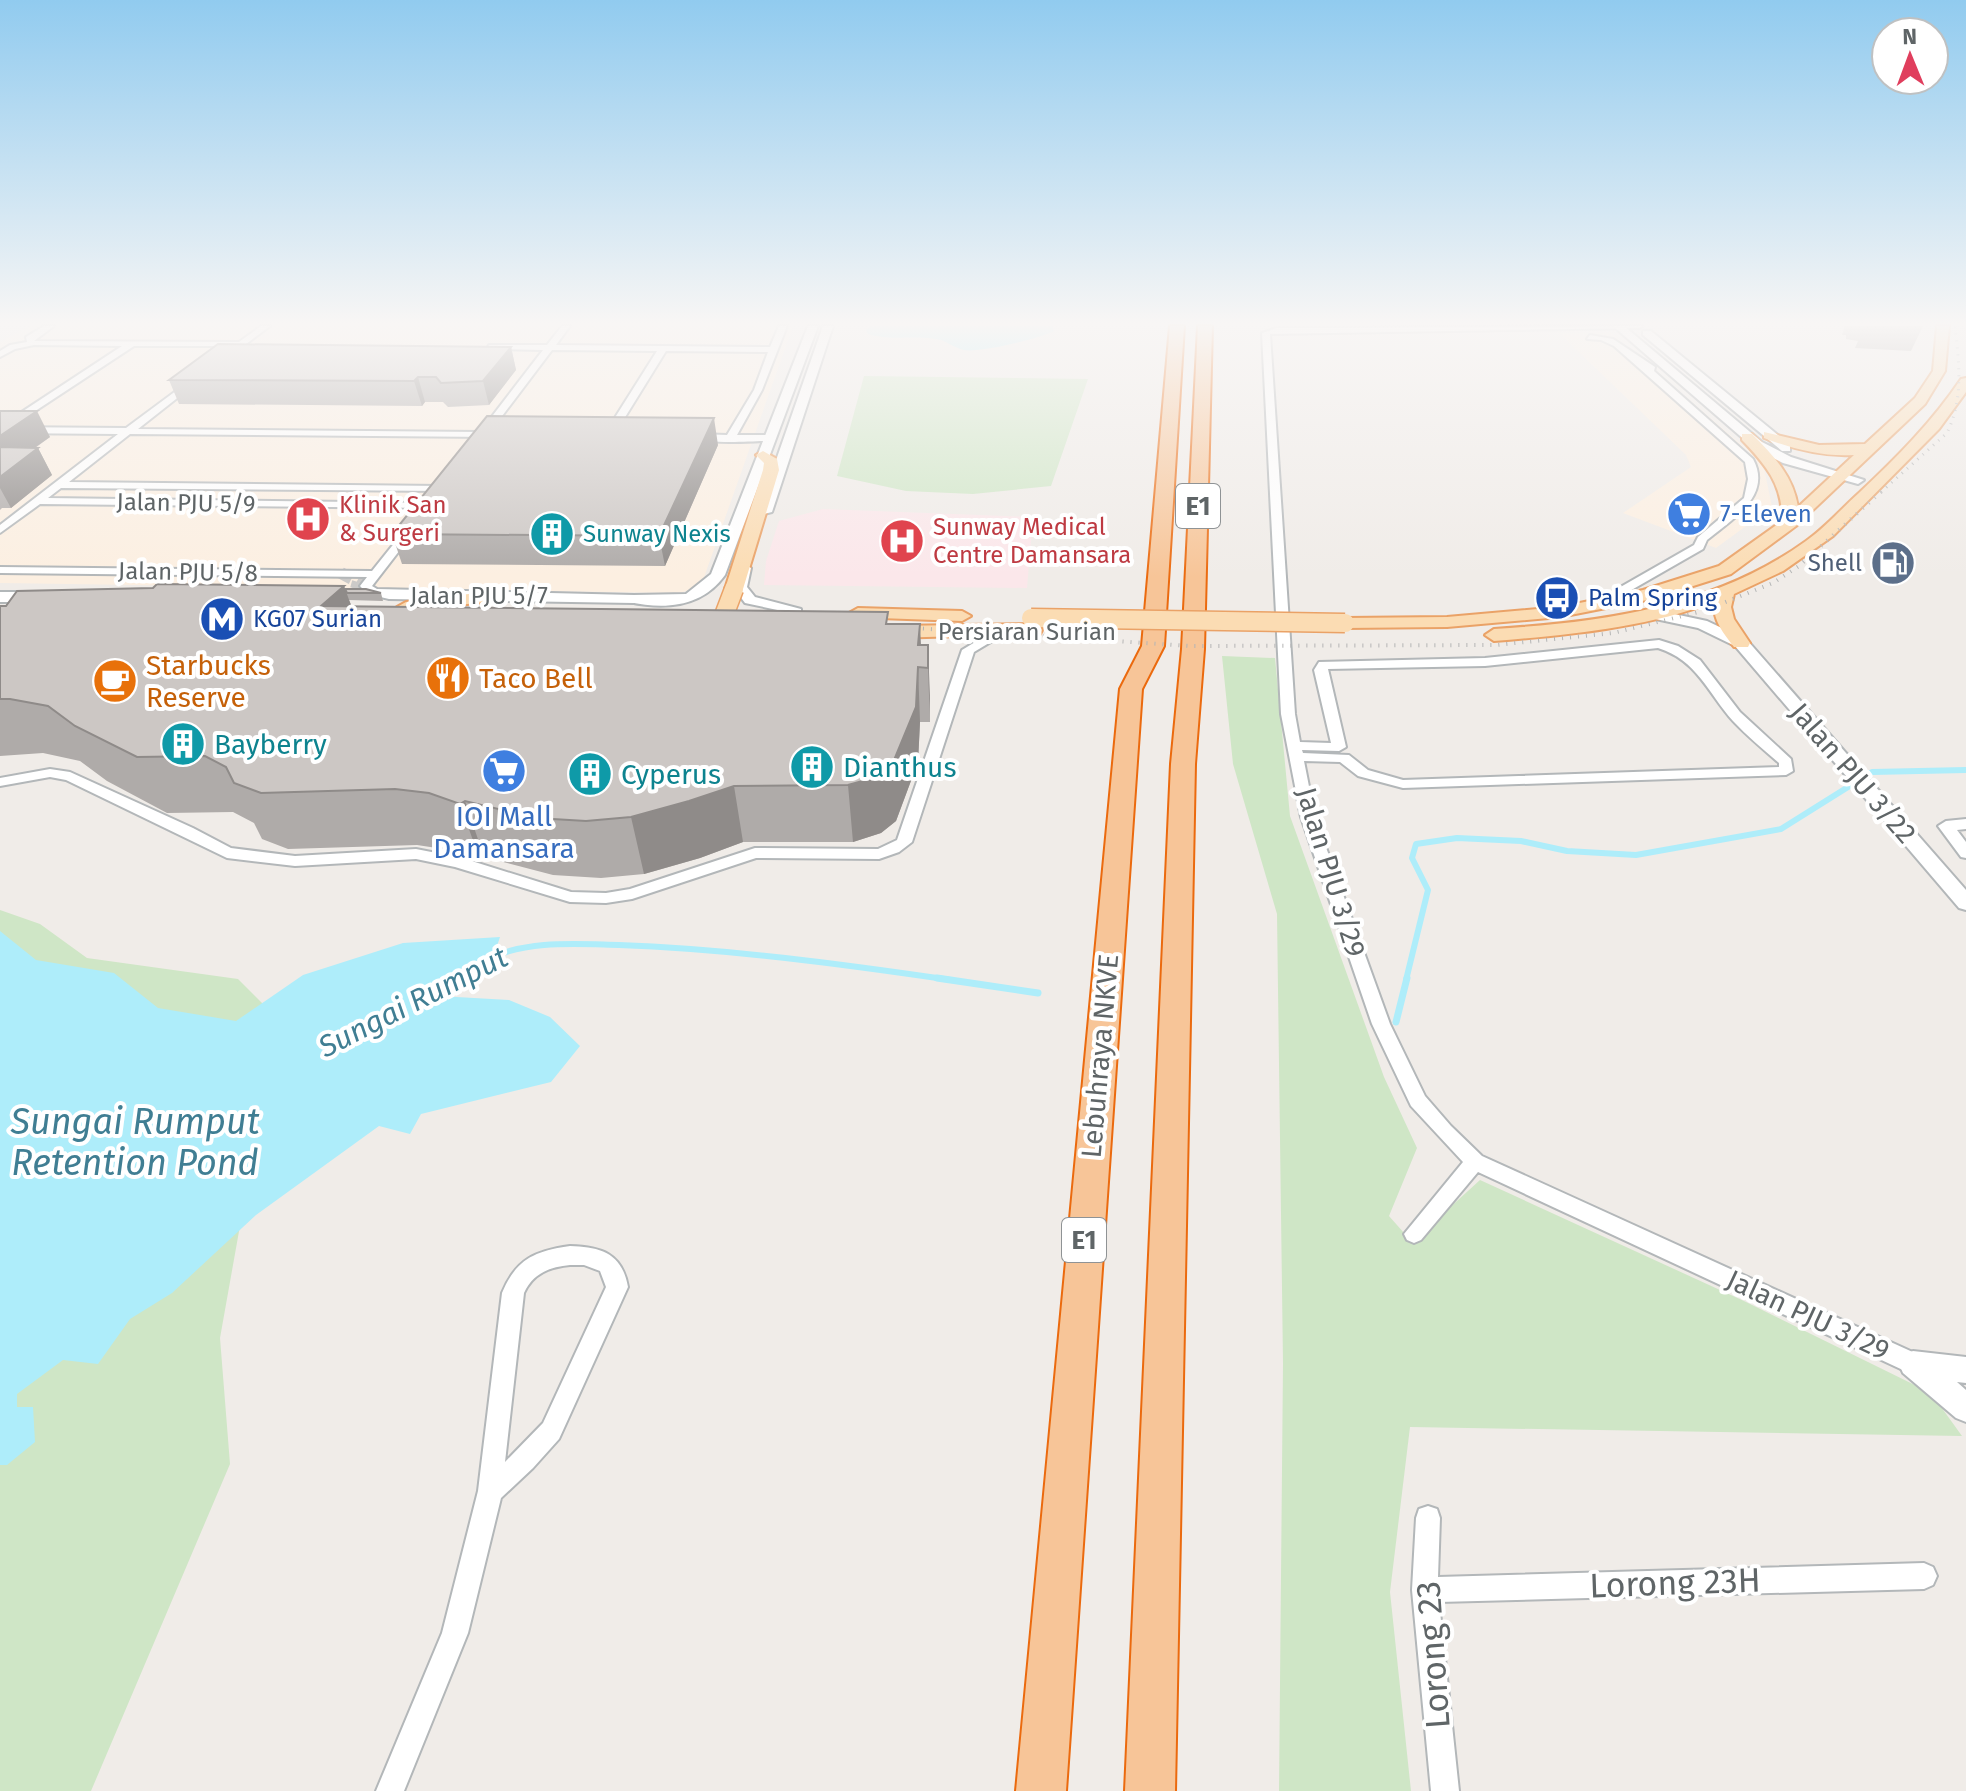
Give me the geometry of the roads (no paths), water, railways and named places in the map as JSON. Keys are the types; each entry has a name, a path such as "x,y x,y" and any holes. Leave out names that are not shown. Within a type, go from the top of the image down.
{"highway":[{"name":"Lebuhraya NKVE","path":"1041,1791 1131,689 1153,646 1171,410"},
{"name":"E1","path":"1150,1791 1182,795 1193,649 1202,410"}],"main road":[{"name":"Persiaran Surian","path":"1344,630 1512,618 1599,604 1697,581 1725,570 1853,475 1870,448 1911,410"},
{"name":"Persiaran Surian","path":"866,632 1028,627 1344,630 1456,637 1533,633 1659,611 1726,592 1812,545 1914,449 1944,410"},
{"path":"1769,435 1795,445 1828,452 1870,448"},
{"path":"1747,437 1775,465 1783,479 1791,499 1790,523"},
{"path":"1659,611 1681,597 1739,575 1770,555 1853,475 1899,445 1920,440"},
{"path":"696,633 735,639 713,645 745,556 767,462"},
{"path":"1726,592 1721,604 1722,617 1741,643"},
{"path":"406,607 492,596"},
{"path":"0,597 62,601"},
{"path":"358,597 406,607 804,612"},
{"path":"0,604 62,601"},
{"name":"Persiaran Surian","path":"844,613 1028,627"},
{"path":"881,645 927,645 990,637 1028,627"}],"street":[{"path":"0,430 31,410"},
{"path":"0,530 157,410"},
{"path":"479,440 502,410"},
{"path":"608,436 625,410"},
{"path":"730,438 746,410"},
{"path":"634,599 692,599 701,596 712,584 767,462 771,434 780,410"},
{"path":"712,584 713,590 724,594 735,592 740,587 800,410"},
{"name":"Jalan PJU 3/29","path":"1270,410 1288,714 1308,817 1381,1024 1418,1101 1475,1162 1966,1389"},
{"path":"1599,604 1699,547 1702,539 1749,499 1752,490 1749,461 1692,410"},
{"path":"1715,410 1747,437 1787,460 1853,475"},
{"path":"1738,410 1769,435 1802,456 1853,475"},
{"path":"736,427 771,434"},
{"path":"0,430 479,440 498,435"},
{"path":"691,437 730,438 771,434"},
{"path":"595,436 622,436"},
{"name":"Jalan PJU 5/9","path":"38,501 430,506 445,484 394,488 59,485"},
{"path":"77,502 69,498 80,490 96,486"},
{"path":"376,505 400,498 402,493 394,488"},
{"path":"421,517 430,506"},
{"name":"Jalan PJU 5/7","path":"413,528 366,586 389,595 634,599"},
{"name":"Jalan PJU 5/8","path":"0,570 376,574"},
{"path":"740,587 750,600 804,612"},
{"path":"1659,611 1702,624 1741,643"},
{"path":"0,782 50,773 70,776 188,831 227,853 295,861 416,854 457,862 570,897 619,896 746,854 879,854 894,849 904,842 968,650 990,637"},
{"name":"Jalan PJU 3/22","path":"1741,643 1966,903"},
{"path":"1659,644 1673,647 1696,660 1737,717 1786,762 1786,771 1403,784 1363,773 1344,758 1296,752 1339,747 1320,670 1324,665 1485,662 1659,644"},
{"path":"1966,824 1946,826 1966,853"},
{"path":"1414,1234 1475,1162"},
{"path":"390,1791 455,1633 490,1491 510,1304 516,1283 530,1268 547,1259 590,1256 612,1265 617,1274 617,1287 551,1431 525,1460 490,1491"},
{"path":"1913,1364 1966,1370"},
{"path":"1913,1364 1966,1408"},
{"name":"Lorong 23","path":"1428,1518 1425,1590 1445,1791"},
{"name":"Lorong 23H","path":"1425,1590 1924,1576"}],"water":[{"name":"Sungai Rumput Retention Pond","path":"0,931 36,960 114,973 158,1008 236,1021 303,975 403,943 500,937 494,955 439,996 509,1000 550,1017 580,1046 551,1082 421,1114 410,1134 379,1126 256,1215 172,1293 130,1319 98,1364 63,1360 17,1394 17,1407 33,1407 35,1442 7,1465 0,1465"}],"waterway":[{"name":"Sungai Rumput","path":"1406,980 1428,890 1412,858 1416,844 1457,838 1521,841 1567,851 1636,855 1781,829 1872,772 1966,770"},
{"name":"Sungai Rumput","path":"487,959 535,946 619,945 744,954 944,979"},
{"name":"Sungai Rumput","path":"937,978 944,979"},
{"name":"Sungai Rumput","path":"1396,1022 1407,978"},
{"name":"Sungai Rumput","path":"944,979 951,980"},
{"name":"Sungai Rumput","path":"944,979 1038,993"}],"tunnel":[{"path":"341,573 358,582 356,589"}],"railway":[{"path":"1881,492 1947,433 1955,410"},
{"path":"899,627 1191,646 1496,645 1613,633 1703,611 1773,583 1799,566 1883,490"}],"place":[{"name":"7-Eleven","path":"1689,514"},
{"name":"Klinik San & Surgeri","path":"308,519"},
{"name":"Sunway Nexis","path":"552,534"},
{"name":"Sunway Medical Centre Damansara","path":"902,541"},
{"name":"Shell","path":"1893,563"},
{"name":"Palm Spring","path":"1557,598"},
{"name":"KG07 Surian","path":"222,619"},
{"name":"Taco Bell","path":"448,678"},
{"name":"Starbucks Reserve","path":"115,681"},
{"name":"Bayberry","path":"183,744"},
{"name":"Dianthus","path":"812,767"},
{"name":"IOI Mall Damansara","path":"504,771"},
{"name":"Cyperus","path":"590,774"}]}
